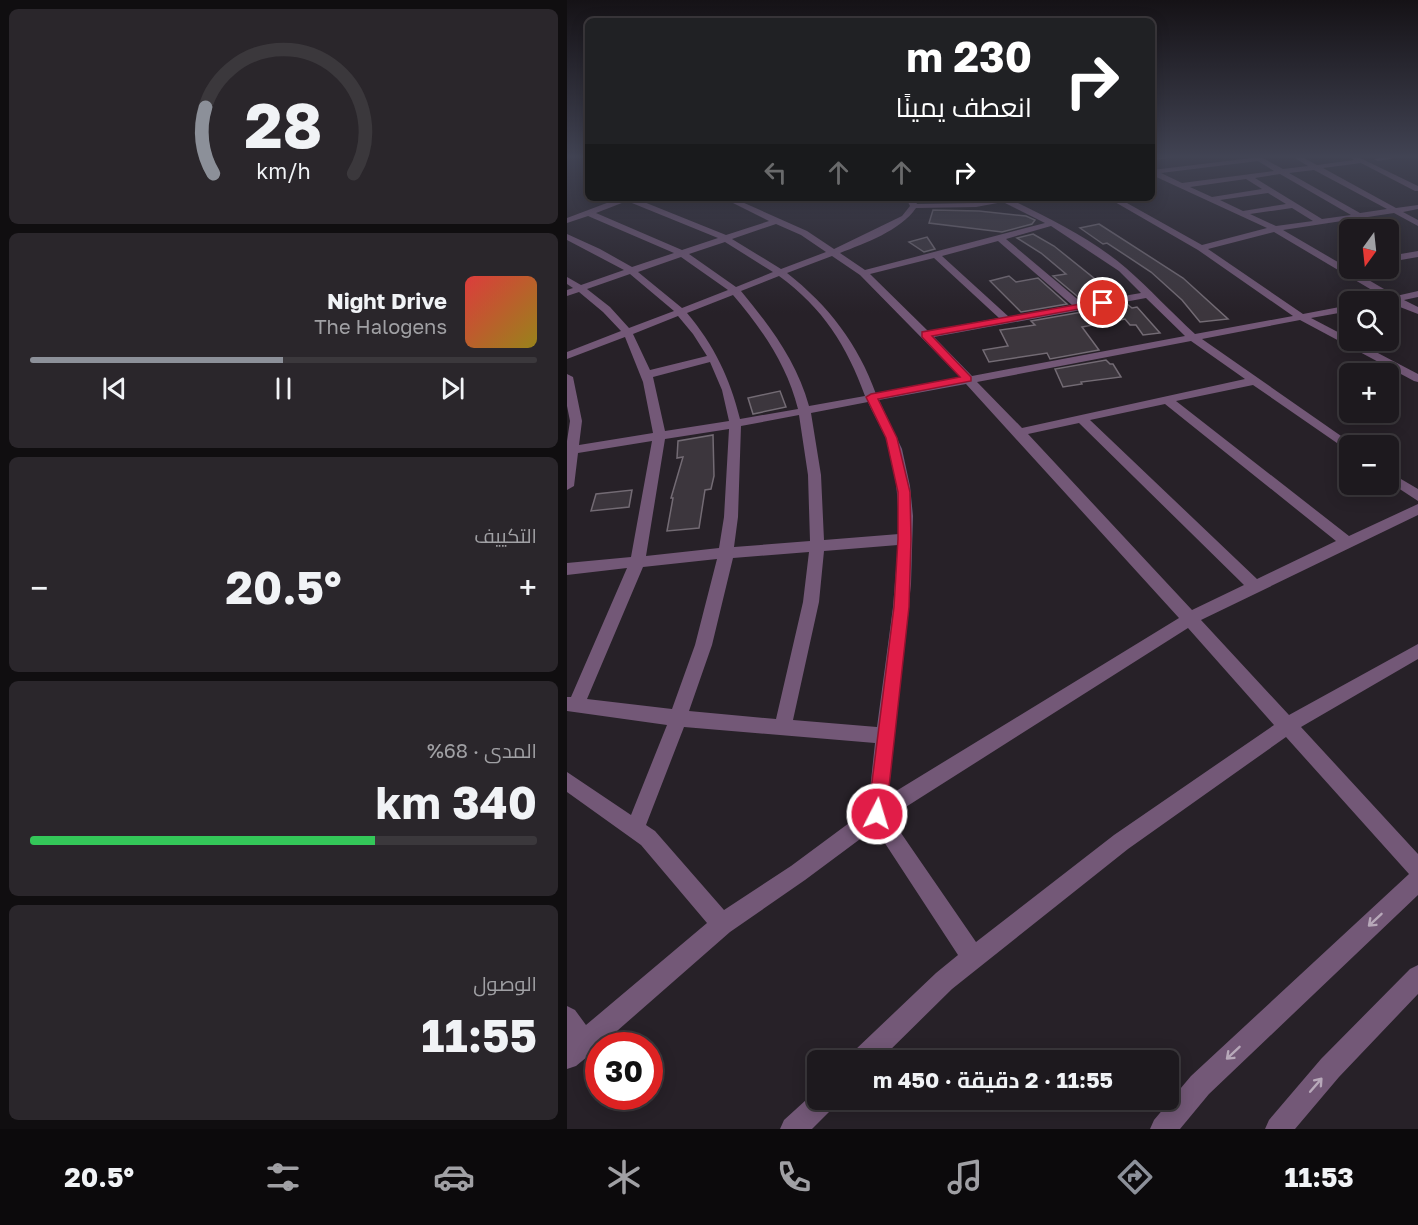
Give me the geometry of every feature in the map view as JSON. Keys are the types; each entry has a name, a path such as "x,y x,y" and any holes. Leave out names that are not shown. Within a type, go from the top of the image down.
{"street":[{"path":"567,221 602,208"},
{"path":"651,208 727,238 811,297 836,323 858,359 871,397 892,438 904,492 905,539 901,607 884,736 877,814 974,959"},
{"path":"748,208 804,233 863,273 926,334 1019,432 1418,869"},
{"path":"567,356 833,252 893,226 905,218 910,208"},
{"path":"1022,208 1051,223 1122,269 1191,336 1339,440"},
{"path":"1129,208 1201,248 1303,318 1418,380"},
{"path":"1233,208 1339,263"},
{"path":"1244,213 1277,208"},
{"path":"1297,208 1321,222"},
{"path":"1344,208 1359,216"},
{"path":"1390,208 1418,223"},
{"path":"1201,248 1275,229 1414,208"},
{"path":"589,213 646,234 683,253 735,290 776,343 791,370 805,410 815,494 817,546 814,585 783,726"},
{"path":"567,294 776,221"},
{"path":"863,273 1051,223"},
{"path":"567,237 606,254 634,270 660,290 681,312 703,338 713,358 724,384 735,424 734,488 726,553 713,616 644,809 634,829"},
{"path":"1000,238 1080,307"},
{"path":"1399,257 1418,254"},
{"path":"936,255 1007,320"},
{"path":"1364,279 1382,291"},
{"path":"567,280 581,289 627,332 646,375 659,416 659,436 637,563 571,705 677,718 884,736"},
{"path":"926,334 1149,294"},
{"path":"1399,298 1418,294"},
{"path":"1399,302 1418,311"},
{"path":"570,451 735,424 1191,336 1339,310"},
{"path":"646,375 713,358"},
{"path":"567,377 576,421 570,451 567,486"},
{"path":"1019,432 1254,381"},
{"path":"1167,400 1347,542"},
{"path":"1081,418 1255,586"},
{"path":"1399,483 1418,496"},
{"path":"567,1018 575,1050 722,924 798,873 877,814 1189,619 1418,509"},
{"path":"567,569 726,553 905,539"},
{"path":"873,1050 944,981 1121,842 1287,726 1418,651"},
{"path":"567,781 648,838 722,924"},
{"path":"1163,1129 1200,1084 1418,880"},
{"path":"1278,1129 1330,1068 1418,977"},
{"path":"793,1129 813,1110"}],"building":[{"path":"933,210 979,211 1026,216 1035,220 1032,224 1002,232 929,223"},
{"path":"1099,224 1183,278 1228,319 1200,322 1182,300 1151,272 1080,228"},
{"path":"1033,234 1054,246 1115,295 1083,301 1053,276 1066,274 1041,253 1017,238"},
{"path":"927,237 935,249 924,252 909,242"},
{"path":"1009,276 1016,282 1038,278 1067,304 1021,312 990,281"},
{"path":"1127,304 1132,308 1137,307 1160,333 1143,335 1136,325 1130,325 1125,319 1082,327 1099,350 1050,359 1047,353 989,362 983,350 1008,346 1000,330 1035,325 1031,321"},
{"path":"1106,360 1113,364 1121,377 1081,382 1082,384 1063,387 1055,369"},
{"path":"780,391 786,407 753,414 748,398"},
{"path":"713,435 714,476 711,489 705,490 699,528 667,531 673,498 671,498 683,457 677,458 678,441"},
{"path":"632,490 629,507 591,511 596,494"}],"route":[{"path":"877,814 884,736 901,607 905,539 904,492 892,438 871,397 967,379 926,334 1103,303"}]}
